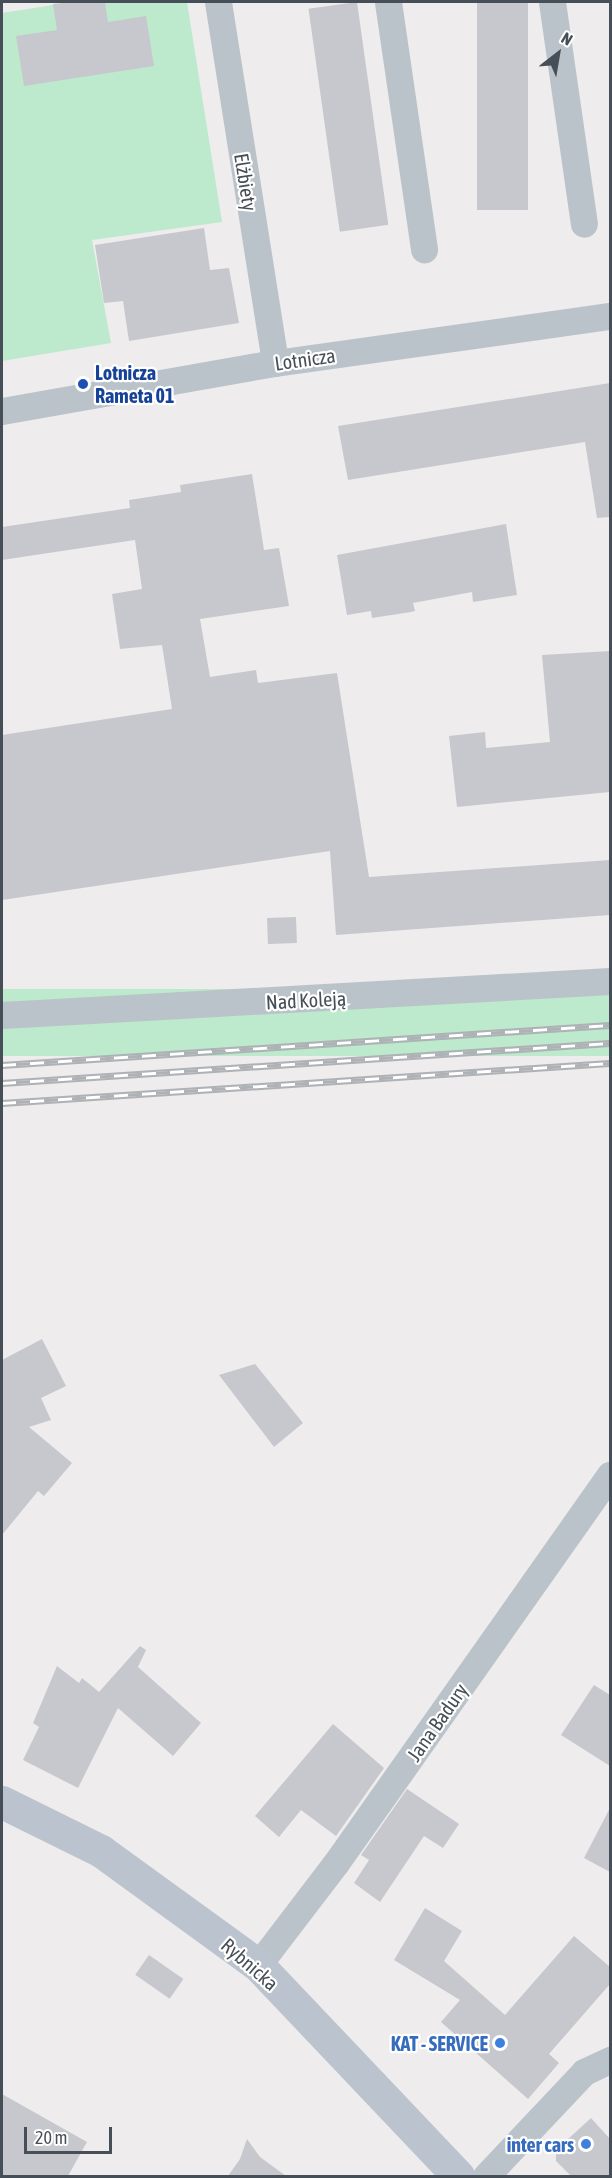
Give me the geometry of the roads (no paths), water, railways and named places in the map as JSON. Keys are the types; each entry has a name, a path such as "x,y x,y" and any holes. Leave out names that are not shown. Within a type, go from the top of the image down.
{"street":[{"name":"Elżbiety","path":"218,2 275,363"},
{"path":"388,2 424,249"},
{"path":"552,2 584,224"},
{"name":"Lotnicza","path":"2,411 275,363 610,316"},
{"name":"Nad Koleją","path":"2,1015 610,981"},
{"name":"Jana Badury","path":"258,1965 336,1863 610,1475"},
{"name":"Rybnicka","path":"2,1802 101,1851 258,1965 458,2176"},
{"path":"486,2176 584,2072 610,2061"}],"railway":[{"path":"2,1065 610,1025"},
{"path":"2,1083 610,1043"},
{"path":"2,1103 610,1063"}],"place":[{"name":"Lotnicza Rameta 01","path":"83,384"},
{"name":"KAT - SERVICE","path":"500,2043"},
{"name":"inter cars","path":"586,2144"}]}
